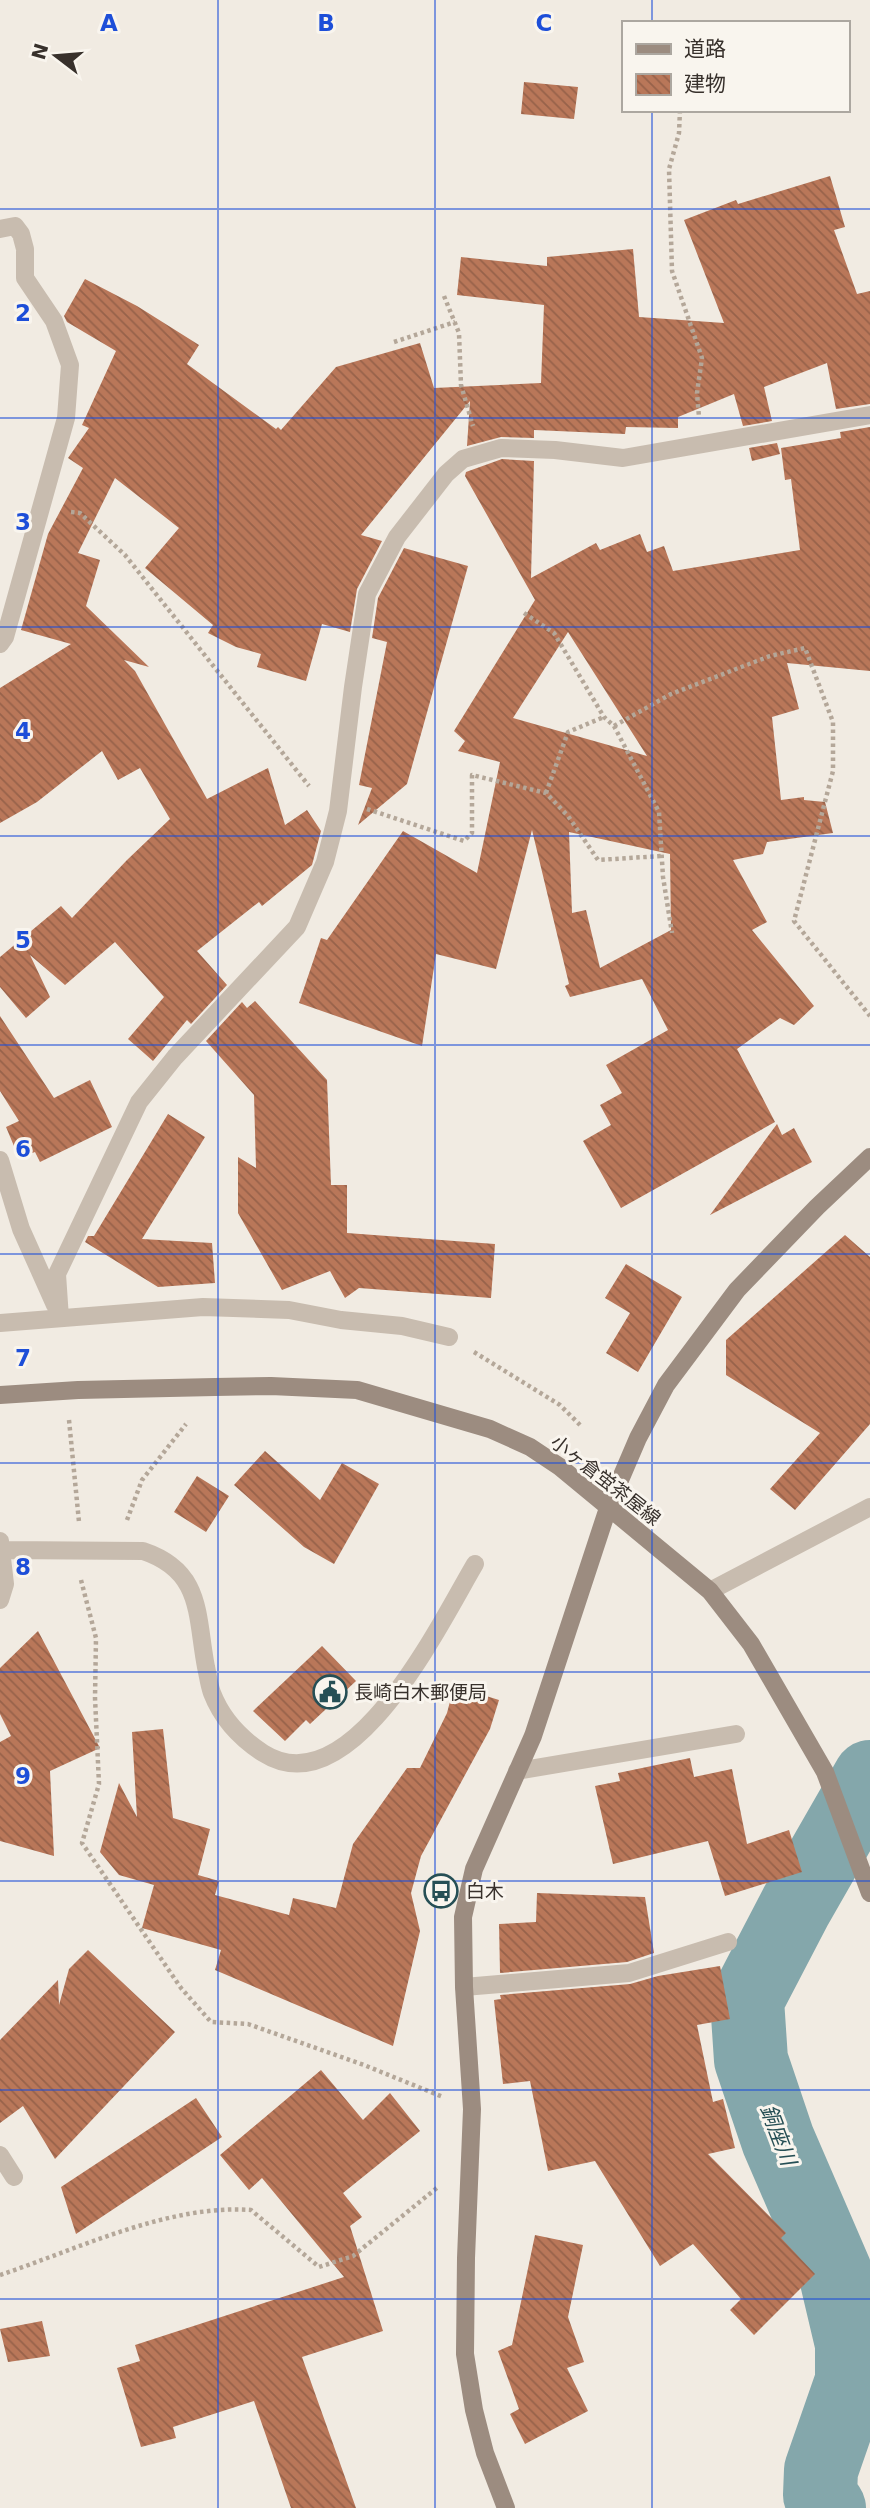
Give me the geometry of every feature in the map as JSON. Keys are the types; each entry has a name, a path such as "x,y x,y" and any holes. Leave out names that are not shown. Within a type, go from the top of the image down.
{"street":[{"path":"0,229 15,226 21,234 25,248 25,278 54,321 71,365 66,418 5,637 0,644"},
{"path":"60,1318 57,1274 139,1102 175,1057 297,927 325,862 338,811 367,594 397,537 432,491 463,459 501,448 555,450 623,458 870,415"},
{"path":"506,2508 485,2453 474,2410 466,2354 468,2163 472,2109 464,1987 463,1917 474,1869 533,1736 608,1508 638,1438 666,1385 737,1290 817,1207 870,1157"},
{"path":"0,1160 21,1229 60,1318"},
{"path":"0,1323 203,1307 289,1310 341,1320 402,1326 449,1337"},
{"name":"小ヶ倉蛍茶屋線","path":"0,1395 78,1390 271,1386 358,1390 490,1429 530,1447 560,1467 710,1591 751,1644 825,1772 868,1888"},
{"path":"710,1591 870,1507"},
{"path":"0,1600 5,1584 1,1545 143,1551 161,1557 175,1567 187,1581 194,1599 211,1692 229,1725 277,1762 304,1765 338,1751 362,1731 401,1688 475,1564"},
{"path":"517,1771 736,1734"},
{"path":"464,1987 629,1973 728,1942"},
{"path":"0,2155 14,2177"}],"path":[{"path":"680,112 680,133 669,169 672,271 702,358 697,393 702,446"},
{"path":"444,296 459,333 461,385 481,454"},
{"path":"394,342 455,322"},
{"path":"39,510 80,513 125,555 323,802 338,811 353,807 375,810 464,841 472,833 472,775 546,793 568,816 598,860 661,856"},
{"path":"524,613 554,633 604,717 614,726 659,812 661,856 672,933"},
{"path":"614,726 671,694 770,656 805,648 833,722 832,771 794,921 870,1016"},
{"path":"546,793 568,732 604,717"},
{"path":"449,1337 560,1405 580,1425"},
{"path":"125,1551 127,1517 142,1480 186,1424"},
{"path":"72,1451 78,1512"},
{"path":"81,1581 96,1638 95,1698 99,1784 82,1843 181,1988 211,2022 248,2024 364,2065 472,2109"},
{"path":"0,2275 170,2218 201,2211 237,2209 251,2210 319,2267 353,2256 468,2163"}],"building":[{"path":"524,82 578,87 574,119 521,114"},
{"path":"830,176 845,227 834,230 857,294 870,291 870,404 836,409 827,363 764,387 772,421 743,426 734,394 678,417 678,428 626,427 625,434 534,430 534,438 501,437 467,446 470,401 361,535 382,541 357,589 350,632 322,624 306,681 257,667 261,654 236,647 208,633 213,625 145,568 179,528 115,478 78,553 100,560 86,606 149,667 124,660 135,671 207,799 268,768 285,825 307,810 321,831 312,865 262,906 259,902 197,951 227,985 191,1024 187,1020 153,1061 128,1039 164,997 115,942 65,985 30,955 50,997 26,1018 0,987 0,957 61,906 72,918 170,819 140,768 118,780 102,751 37,802 0,823 0,688 71,644 21,630 48,534 83,468 68,458 89,428 82,425 116,351 67,322 64,316 85,279 137,306 199,345 187,364 281,430 336,367 420,343 434,388 541,383 544,305 457,295 461,257 547,266 547,257 633,249 639,317 724,323 684,220 736,200 738,204"},
{"path":"870,427 870,671 787,663 799,709 772,717 781,800 804,797 804,800 825,802 833,833 767,842 763,854 733,860 767,922 752,930 814,1006 794,1025 780,1018 737,1049 775,1122 621,1208 583,1141 611,1125 600,1105 622,1093 606,1065 668,1030 642,979 570,997 565,986 569,984 532,830 496,969 436,954 422,1046 299,1003 321,938 327,940 403,831 477,873 500,762 458,751 465,741 454,731 535,600 465,476 466,472 502,459 534,461 531,578 596,543 600,550 640,534 647,552 664,546 673,571 800,550 791,479 785,480 781,448 841,438 840,432","holes":["568,632 647,756 513,718","569,832 670,854 671,930 600,968 586,910 572,913"]},
{"path":"777,443 780,454 752,461 749,448"},
{"path":"404,548 468,566 407,784 358,825 372,788 359,785 387,642 372,638 378,598"},
{"path":"255,1001 327,1080 331,1185 347,1185 347,1233 495,1244 491,1298 359,1288 345,1298 330,1271 282,1290 238,1213 238,1157 256,1168 254,1095 206,1041 242,1002 247,1008"},
{"path":"0,1016 54,1098 90,1080 112,1127 40,1162 35,1152 19,1158 6,1127 19,1121 0,1091"},
{"path":"168,1114 205,1137 142,1239 212,1243 215,1283 158,1287 85,1242 88,1236 94,1236"},
{"path":"777,1124 782,1135 794,1128 812,1162 710,1215"},
{"path":"845,1235 870,1257 870,1424 795,1510 770,1489 820,1433 726,1375 726,1340"},
{"path":"626,1264 682,1297 638,1372 606,1353 630,1313 605,1298"},
{"path":"265,1451 320,1500 342,1463 379,1484 334,1564 304,1547 234,1485"},
{"path":"197,1476 229,1496 206,1532 174,1512"},
{"path":"38,1631 100,1748 50,1771 54,1856 0,1841 0,1742 11,1736 0,1714 0,1668"},
{"path":"322,1646 356,1681 310,1724 306,1720 285,1741 253,1711"},
{"path":"454,1686 499,1700 490,1729 421,1856 411,1893 420,1931 393,2046 215,1970 221,1950 142,1928 154,1885 119,1875 100,1852 119,1783 137,1817 132,1732 163,1729 173,1818 210,1829 198,1875 219,1881 215,1895 289,1915 293,1898 336,1908 353,1844 407,1768 420,1768 447,1713"},
{"path":"690,1758 694,1777 732,1769 747,1844 789,1830 802,1872 725,1896 708,1841 613,1864 595,1786 620,1781 618,1773"},
{"path":"537,1893 645,1897 654,1953 627,1962 500,1973 499,1924 536,1922"},
{"path":"88,1950 175,2032 55,2159 23,2106 0,2123 0,2040 58,1980 59,2005 69,1969"},
{"path":"720,1966 730,2019 697,2025 713,2102 723,2099 735,2148 708,2154 786,2233 781,2238 815,2274 754,2335 730,2310 741,2299 693,2244 660,2266 595,2161 548,2171 530,2081 503,2084 494,2000 501,1999 500,1995 630,1984 658,1976"},
{"path":"321,2070 363,2120 390,2093 420,2131 343,2193 362,2217 350,2226 383,2331 302,2357 356,2508 291,2508 254,2401 173,2427 176,2438 141,2447 117,2368 140,2361 135,2345 344,2277 262,2178 249,2190 220,2155"},
{"path":"196,2098 222,2137 76,2234 61,2187"},
{"path":"535,2235 583,2245 568,2317 584,2362 567,2368 588,2411 525,2444 510,2414 519,2409 498,2351 512,2345"},
{"path":"42,2321 50,2356 8,2362 0,2329"}],"waterway":[{"name":"銅座川","path":"829,2508 820,2495 821,2470 852,2381 852,2344 835,2272 778,2140 751,2060 747,2000 796,1906 870,1777"}],"place":[{"name":"長崎白木郵便局","path":"330,1692"},
{"name":"白木","path":"441,1891"}]}
